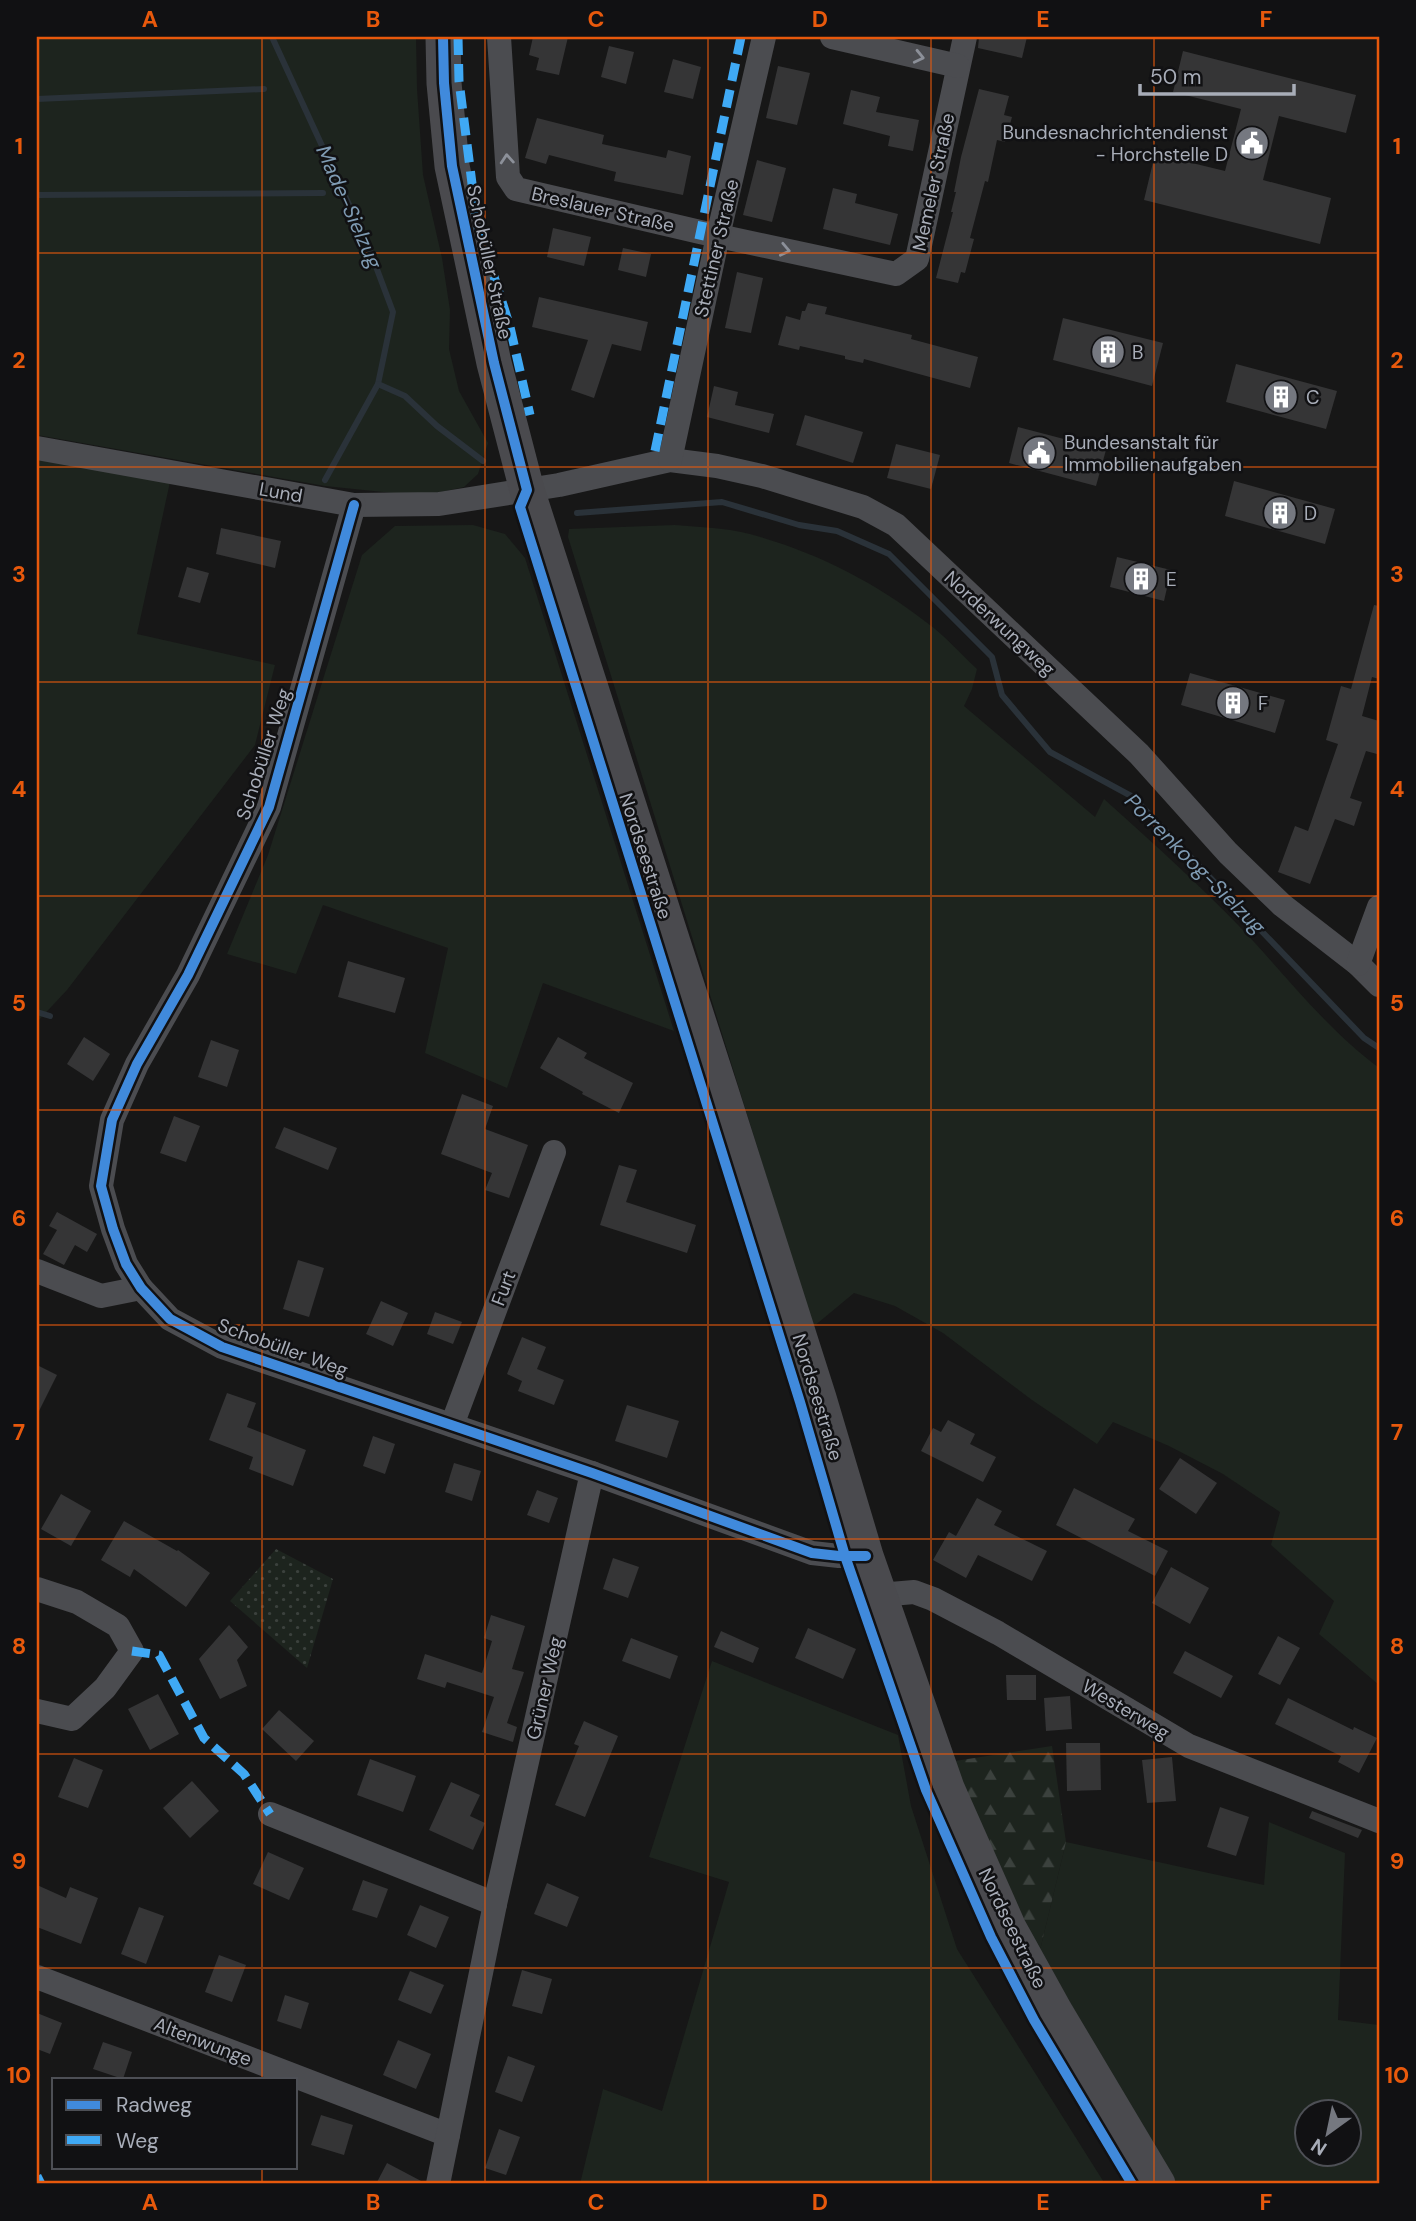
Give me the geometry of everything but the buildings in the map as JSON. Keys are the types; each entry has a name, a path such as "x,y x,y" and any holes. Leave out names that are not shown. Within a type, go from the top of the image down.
{"main road":[{"name":"Schobüller Straße","path":"443,37 444,83 452,166 494,363 527,490 557,576"},
{"name":"Nordseestraße","path":"557,576 866,1556 947,1788 1009,1928 1158,2184"}],"street":[{"name":"Breslauer Straße","path":"499,37 508,177 516,190 718,236"},
{"name":"Stettiner Straße","path":"670,460 764,37"},
{"path":"832,37 958,66"},
{"name":"Memeler Straße","path":"718,236 896,274 917,259 965,37"},
{"name":"Lund","path":"37,448 354,505 439,505 527,490"},
{"name":"Norderwungweg","path":"527,490 670,460 717,466 762,476 863,507 896,525 1139,754 1228,853 1282,905 1358,964 1379,985"},
{"name":"Schobüller Weg","path":"354,505 269,807 188,975 137,1064 112,1120 102,1186 122,1252 141,1288 170,1318 222,1347 592,1473 812,1553 866,1556"},
{"path":"1358,964 1379,907"},
{"name":"Furt","path":"452,1425 554,1152"},
{"path":"37,1271 101,1296 141,1288"},
{"name":"Grüner Weg","path":"438,2184 495,1904 592,1473"},
{"path":"37,1589 77,1602 118,1626 132,1651 105,1688 72,1719 37,1711"},
{"name":"Westerweg","path":"879,1595 914,1592 933,1600 998,1633 1189,1746 1379,1821"},
{"path":"271,1814 495,1904"},
{"name":"Altenwunge","path":"37,1977 448,2135"}],"green space":[{"path":"37,37 416,37 423,175 442,258 450,310 449,349 459,391 488,443 478,474 464,487 422,496 325,486 37,435"},
{"path":"37,458 170,482 137,634 275,665 255,745 67,990 37,1022"},
{"path":"473,525 505,534 525,558 674,1031 543,983 507,1088 425,1053 448,948 323,905 296,974 227,954 268,855 362,555 395,526"},
{"path":"675,525 741,532 797,549 842,569 885,593 933,627 977,669 964,706 1095,817 1104,799 1219,905 1329,1024 1379,1068 1379,1685 1319,1634 1334,1601 1271,1545 1280,1512 1223,1474 1169,1446 1113,1422 1097,1444 1032,1400 943,1333 895,1306 854,1293 813,1327 568,537 569,529"},
{"path":"276,1549 333,1579 307,1668 230,1601"},
{"path":"712,1661 898,1735 911,1806 957,1949 1105,2184 580,2184 603,2089 662,2111 729,1882 649,1857"},
{"path":"1052,1746 1066,1842 1040,1950 988,1851 955,1761"},
{"path":"1269,1822 1345,1853 1338,2020 1379,2025 1379,2184 1174,2184 1040,1950 1066,1842 1264,1885"}],"waterway":[{"name":"Made-Sielzug","path":"272,37 369,248 393,312 378,384 325,480"},
{"path":"37,99 264,89"},
{"path":"37,195 323,193"},
{"name":"Porrenkoog-Sielzug","path":"378,384 405,396 437,426 483,461"},
{"name":"Porrenkoog-Sielzug","path":"577,513 722,502 799,525 837,531 889,554 992,657 1002,695 1050,752 1133,797 1364,1038 1379,1048"},
{"path":"37,1012 50,1016"}],"marked path":[{"path":"458,37 459,81 477,223 510,327 530,415"},
{"path":"655,451 741,37"},
{"path":"132,1651 159,1655 204,1738 244,1774 270,1814"},
{"path":"37,2176 41,2184"}],"cycle path":[{"path":"443,37 444,83 452,166 494,363 527,490 520,507 800,1402 845,1556 926,1790 991,1937 1034,2020 1132,2184"},
{"path":"354,505 269,807 188,975 137,1064 112,1120 101,1186 126,1264 141,1288 170,1319 222,1347 592,1473 812,1553 866,1556"}],"place":[{"name":"Bundesnachrichtendienst - Horchstelle D","path":"1252,143"},
{"name":"B","path":"1108,352"},
{"name":"C","path":"1281,397"},
{"name":"Bundesanstalt für Immobilienaufgaben","path":"1039,453"},
{"name":"D","path":"1280,513"},
{"name":"E","path":"1141,579"},
{"name":"F","path":"1233,703"}]}
